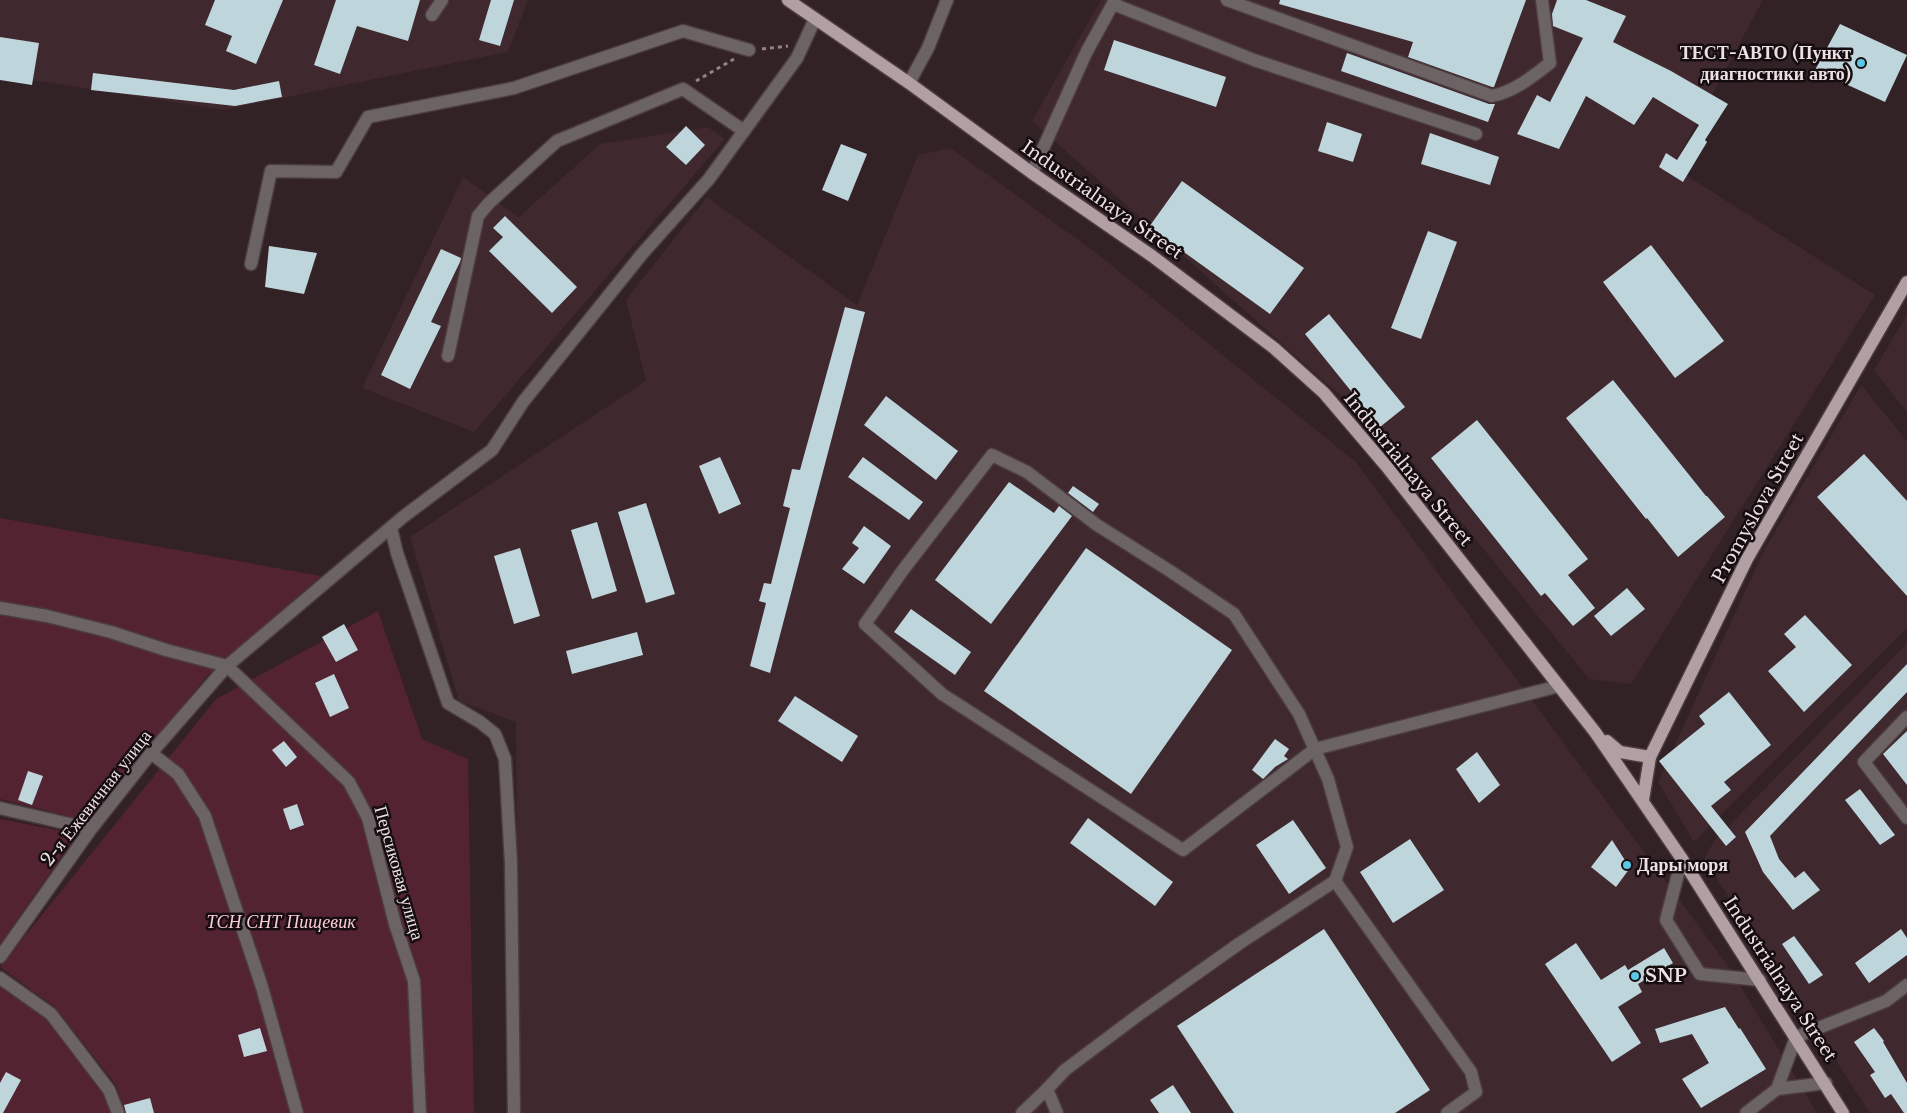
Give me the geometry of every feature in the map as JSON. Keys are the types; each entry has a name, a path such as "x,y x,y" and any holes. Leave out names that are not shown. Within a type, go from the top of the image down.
{"main road":[{"name":"Industrialnaya Street","path":"788,0 909,83 1032,173 1152,256 1274,348 1324,393 1387,467 1595,732 1682,859 1826,1083 1843,1113"},
{"name":"Promyslova Street","path":"1643,800 1650,757 1747,559 1907,282"},
{"path":"1595,732 1620,752 1650,757"}],"street":[{"path":"432,15 442,0"},
{"path":"909,83 928,48 948,0"},
{"path":"1227,0 1492,96 1526,82 1550,63 1542,0"},
{"path":"1032,173 1086,53 1114,2 1254,60 1476,134"},
{"name":"2-я Ежевичная улица","path":"0,957 92,829 151,753 227,666 391,528 492,450 523,402 642,254 709,179 797,58 815,19"},
{"path":"250,264 271,171 336,172 368,117 514,88 683,31 748,50"},
{"path":"448,356 478,216 556,141 683,90 744,131"},
{"path":"1022,1113 1066,1070 1141,1013 1240,943 1335,881 1347,847 1328,779 1315,750 1299,714 1234,614 1097,525 1028,472 992,455 903,570 865,624 942,694 1183,850 1315,750 1559,686"},
{"path":"391,528 397,553 448,703 480,722 495,734 505,758 511,863 514,1113"},
{"path":"0,608 47,616 102,629 166,650 227,666"},
{"name":"Персиковая улица","path":"227,666 349,782 368,818 395,924 414,981 420,1113"},
{"path":"1907,717 1864,762 1907,818"},
{"path":"151,753 178,774 205,816 262,987 297,1113"},
{"path":"0,808 92,829"},
{"path":"1682,859 1666,920 1700,974 1760,980"},
{"path":"1335,881 1471,1072 1476,1092 1447,1113"},
{"path":"0,978 51,1014 109,1090 118,1113"},
{"path":"1778,1089 1796,1037 1886,1001 1907,985"},
{"path":"1746,1113 1778,1089 1826,1083"},
{"path":"1047,1090 1057,1113"}],"shaded area":[{"path":"0,0 528,0 508,52 223,110 0,75"},
{"path":"1101,0 1763,0 1673,167 1875,295 1631,684 1589,679 1407,455 1032,121"},
{"path":"708,127 725,139 474,432 362,388 463,177 519,217 600,144"},
{"path":"951,148 1096,253 1356,462 1729,967 1817,1113 519,1113 516,722 459,701 410,537 646,381 626,300 707,197 857,305 918,155"},
{"path":"1907,315 1907,412 1874,370"},
{"path":"1861,385 1907,441 1907,628 1694,842 1658,782 1762,554"},
{"path":"1907,643 1907,1113 1870,1113 1704,859 1714,841"}],"green space":[{"path":"0,518 321,576 207,676 88,821 0,799"},
{"name":"ТСН СНТ Пищевик","path":"378,611 422,739 468,759 474,1113 125,1113 116,1085 55,1007 0,967 216,699"},
{"path":"0,819 77,834 0,944"},
{"path":"0,988 48,1019 104,1092 113,1113 0,1113"}],"building":[{"path":"215,0 283,0 256,64 226,51 232,36 205,25"},
{"path":"336,0 420,0 408,41 357,26 340,74 314,65"},
{"path":"491,0 514,0 500,46 479,40"},
{"path":"1280,0 1526,0 1494,87 1492,87 1408,57 1413,42 1279,4"},
{"path":"1557,0 1586,0 1626,16 1613,42 1671,71 1728,104 1705,140 1707,142 1683,182 1659,167 1666,153 1677,160 1699,125 1653,97 1634,125 1586,96 1559,149 1517,134 1537,95 1550,102 1583,38 1553,26 1552,14"},
{"name":"ТЕСТ-АВТО (Пункт диагностики авто)","path":"1840,24 1907,55 1885,102 1815,70"},
{"path":"0,37 39,43 32,85 0,80"},
{"path":"1114,40 1226,77 1216,107 1104,70"},
{"path":"1347,53 1489,104 1495,104 1488,122 1341,71"},
{"path":"93,73 234,90 279,81 282,97 235,106 91,90"},
{"path":"1327,122 1362,134 1353,162 1318,151"},
{"path":"686,126 705,145 686,165 666,147"},
{"path":"1430,133 1499,157 1490,185 1421,164"},
{"path":"841,144 867,154 848,201 822,190"},
{"path":"1182,181 1304,268 1270,314 1149,227"},
{"path":"505,216 577,287 552,313 489,251 503,237 493,228"},
{"path":"1428,231 1457,242 1421,339 1391,328"},
{"path":"1651,245 1724,341 1675,378 1603,282"},
{"path":"269,246 317,253 304,294 265,287"},
{"path":"441,249 461,258 431,322 441,326 410,389 381,375"},
{"path":"845,307 865,312 770,673 750,666 766,603 759,601 764,583 771,584 790,508 783,506 792,469 800,470"},
{"path":"1329,314 1405,407 1380,427 1305,334"},
{"path":"1613,380 1725,517 1678,557 1566,418"},
{"path":"886,396 958,451 936,480 864,425"},
{"path":"1477,420 1588,559 1568,575 1595,608 1573,626 1545,593 1541,596 1431,458"},
{"path":"1864,454 1907,501 1907,596 1817,497"},
{"path":"720,457 741,504 719,514 699,466"},
{"path":"863,457 923,502 909,520 848,477"},
{"path":"1009,482 1054,513 1059,506 1072,516 991,624 935,580"},
{"path":"1073,486 1099,504 1093,512 1068,493"},
{"path":"646,503 675,594 646,603 618,512"},
{"path":"597,522 617,591 592,599 571,530"},
{"path":"864,526 891,546 864,584 842,569 859,548 852,543"},
{"path":"520,548 540,616 514,624 494,556"},
{"path":"1086,548 1232,650 1131,794 984,691"},
{"path":"1627,588 1645,609 1611,636 1594,616"},
{"path":"911,609 971,652 955,675 894,632"},
{"path":"1805,615 1852,665 1804,712 1768,671 1796,647 1784,634"},
{"path":"344,624 358,650 336,662 322,637"},
{"path":"637,632 643,655 572,674 566,651"},
{"path":"1907,664 1907,692 1770,836 1779,859 1795,878 1804,871 1820,890 1793,910 1763,872 1745,832"},
{"path":"334,674 349,708 330,717 315,683"},
{"path":"1729,692 1771,745 1724,782 1731,790 1711,806 1736,837 1726,846 1659,761 1705,724 1699,716"},
{"path":"795,696 858,736 842,762 778,721"},
{"path":"1907,731 1907,785 1883,754"},
{"path":"1275,739 1289,749 1284,756 1288,759 1275,767 1263,779 1252,770"},
{"path":"284,741 297,757 286,767 272,750"},
{"path":"1477,752 1500,785 1479,803 1456,769"},
{"path":"28,771 43,776 32,805 18,800"},
{"path":"1860,789 1895,835 1880,845 1845,800"},
{"path":"297,804 304,825 290,830 283,809"},
{"path":"1088,818 1173,882 1155,906 1070,843"},
{"path":"1293,820 1326,868 1289,894 1256,845"},
{"path":"1410,839 1444,890 1393,923 1360,872"},
{"path":"1612,840 1630,868 1616,887 1591,867"},
{"path":"1324,929 1430,1090 1395,1113 1234,1113 1177,1026"},
{"path":"1901,929 1907,938 1907,955 1869,983 1855,963"},
{"path":"1794,936 1823,975 1809,984 1782,944"},
{"path":"1576,943 1601,980 1625,965 1628,970 1664,948 1673,963 1638,984 1642,992 1618,1007 1641,1043 1612,1062 1545,964"},
{"path":"1725,1007 1766,1069 1701,1108 1682,1079 1709,1063 1692,1034 1660,1043 1655,1029"},
{"path":"260,1028 267,1051 244,1057 238,1035"},
{"path":"1874,1028 1884,1041 1907,1083 1907,1113 1904,1113 1891,1094 1885,1098 1870,1075 1875,1072 1854,1042"},
{"path":"6,1072 21,1080 3,1113 0,1113 0,1083"},
{"path":"1173,1085 1191,1113 1159,1113 1150,1100"},
{"path":"150,1098 154,1113 126,1113 124,1105"}],"place":[{"name":"ТЕСТ-АВТО (Пункт диагностики авто)","path":"1861,63"},
{"name":"Дары моря","path":"1627,865"},
{"name":"SNP","path":"1635,976"}]}
